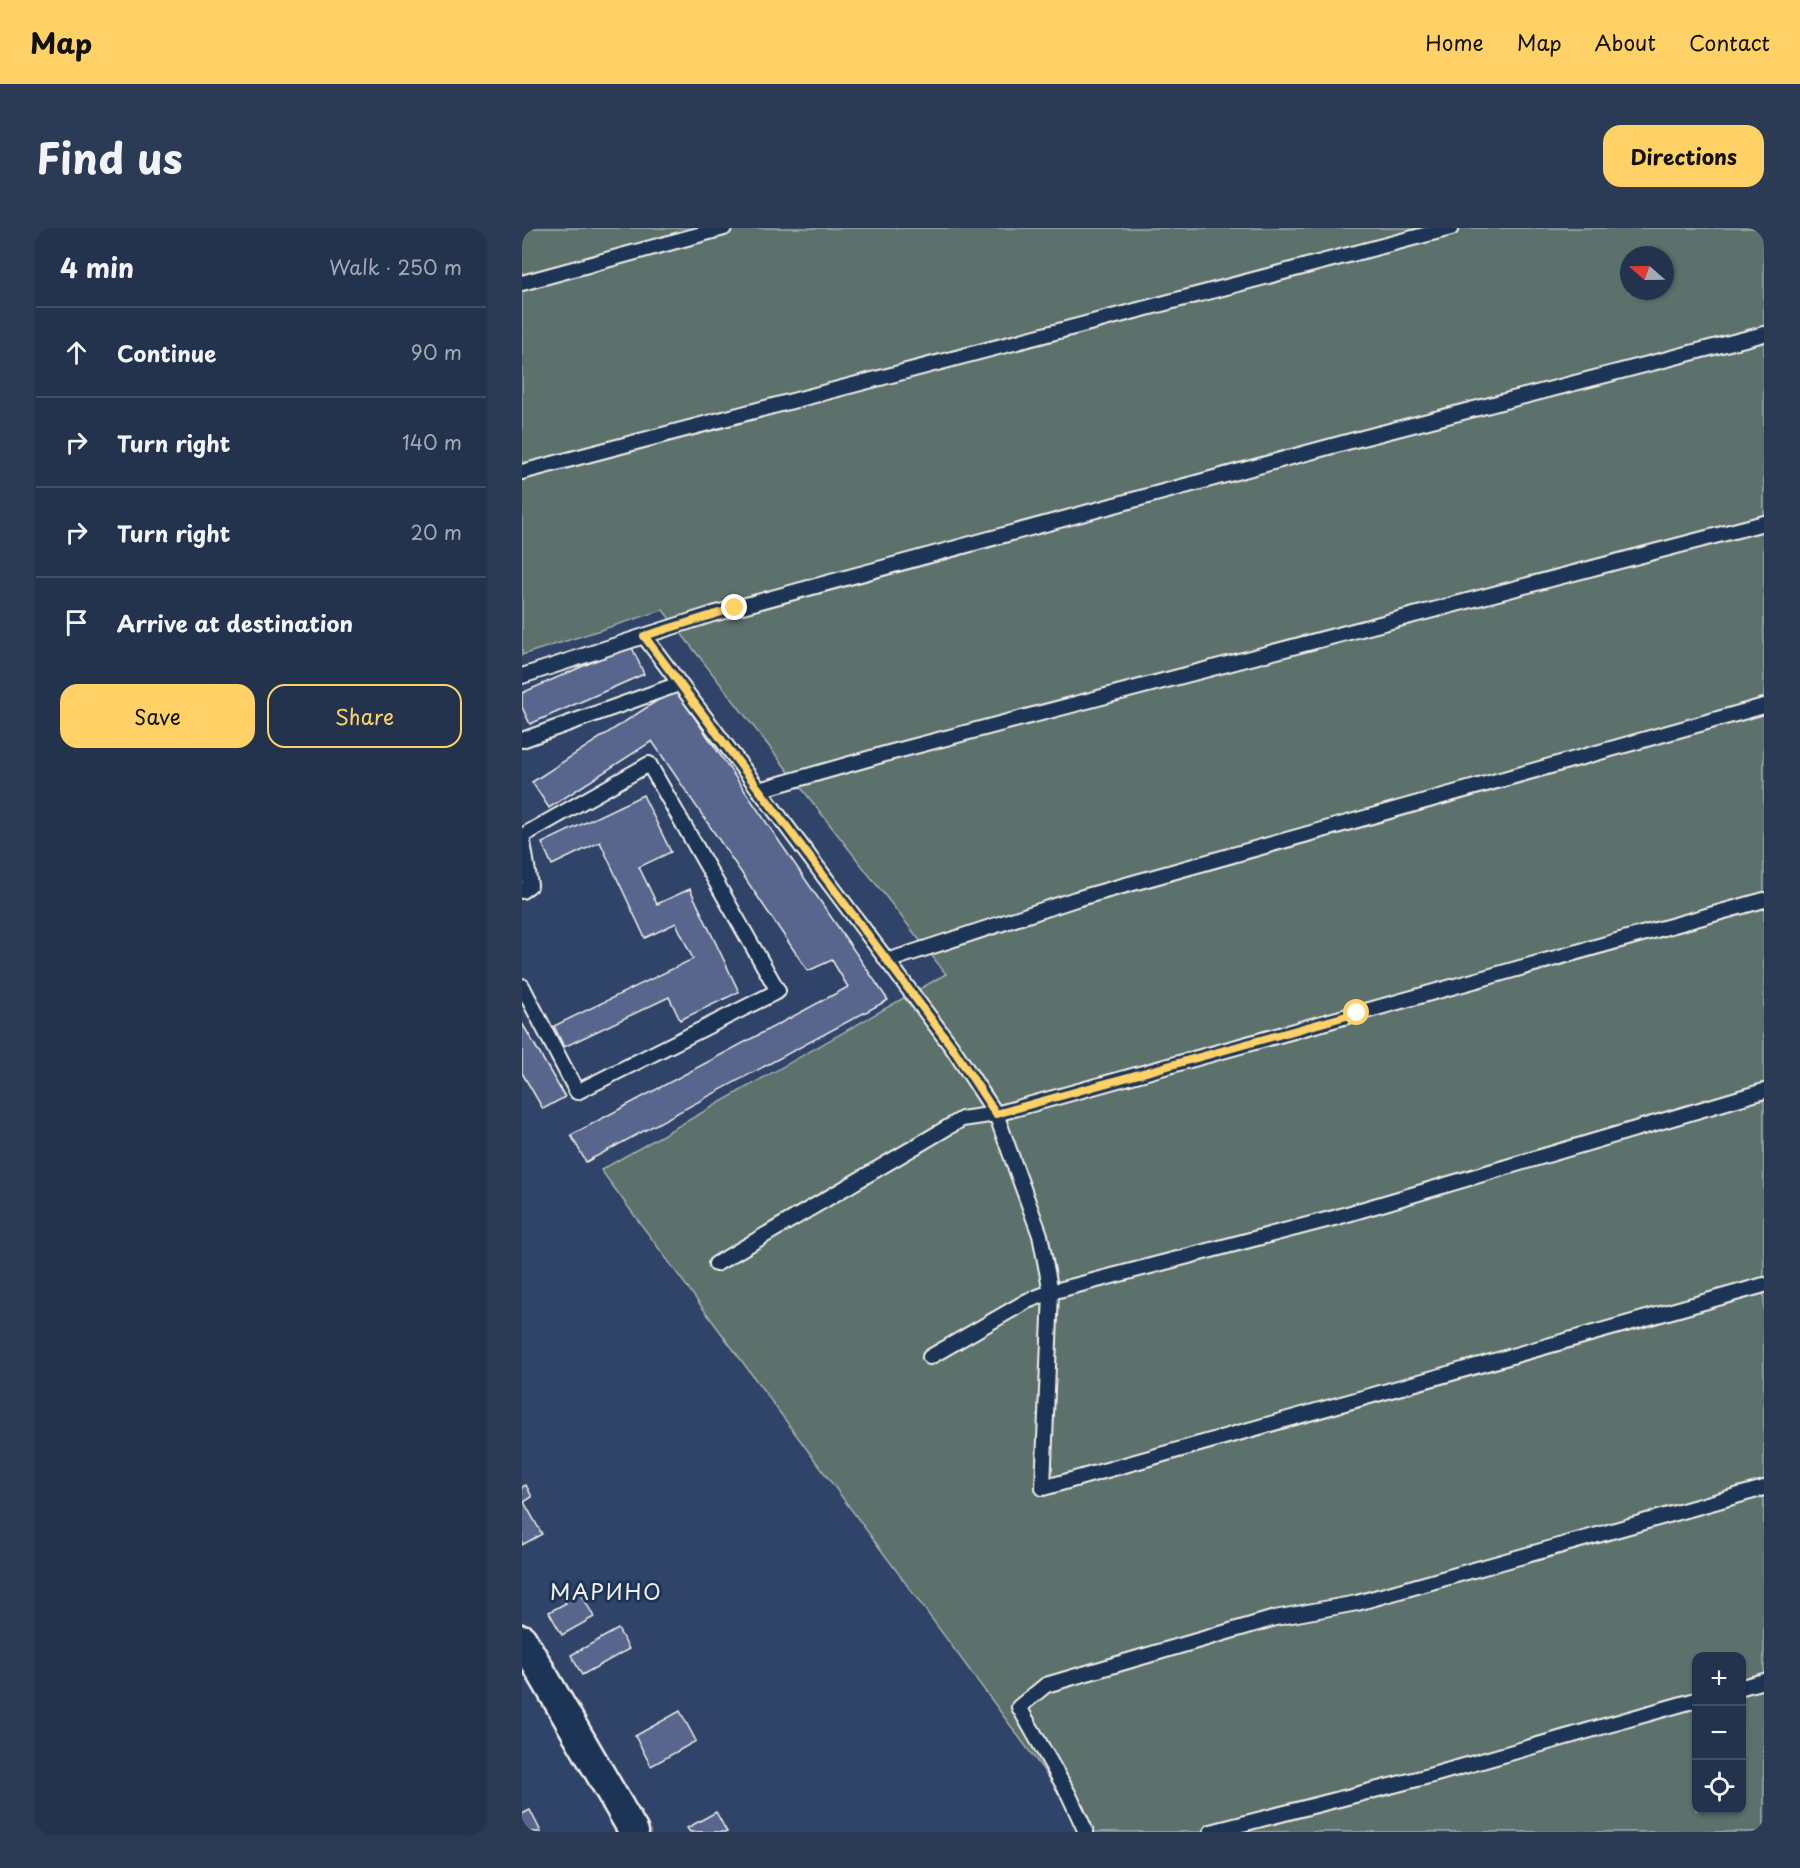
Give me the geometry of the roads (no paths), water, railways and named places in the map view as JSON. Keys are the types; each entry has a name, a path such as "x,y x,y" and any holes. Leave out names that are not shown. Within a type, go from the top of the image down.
{"street":[{"path":"522,1639 634,1832"}],"lane":[{"path":"522,283 724,228"},
{"path":"522,472 1450,228"},
{"path":"522,676 712,614 1291,457 1764,334"},
{"path":"759,790 885,754 1764,523"},
{"path":"644,636 952,1047 996,1114 1040,1235 1051,1292 1043,1488 1764,1285"},
{"path":"522,740 679,684"},
{"path":"887,961 1076,899 1764,706"},
{"path":"522,891 530,885 522,836 649,764 778,991 577,1092 522,986"},
{"path":"716,1264 962,1119 996,1114 1764,900"},
{"path":"930,1357 1028,1301 1051,1292 1334,1218 1764,1091"},
{"path":"1086,1832 1069,1795 1019,1707 1046,1685 1275,1618 1357,1603 1764,1488"},
{"path":"1746,1686 1764,1681"},
{"path":"1211,1832 1429,1776 1692,1701"}],"district":[{"name":"МАРИНО","path":"606,1592"}]}
